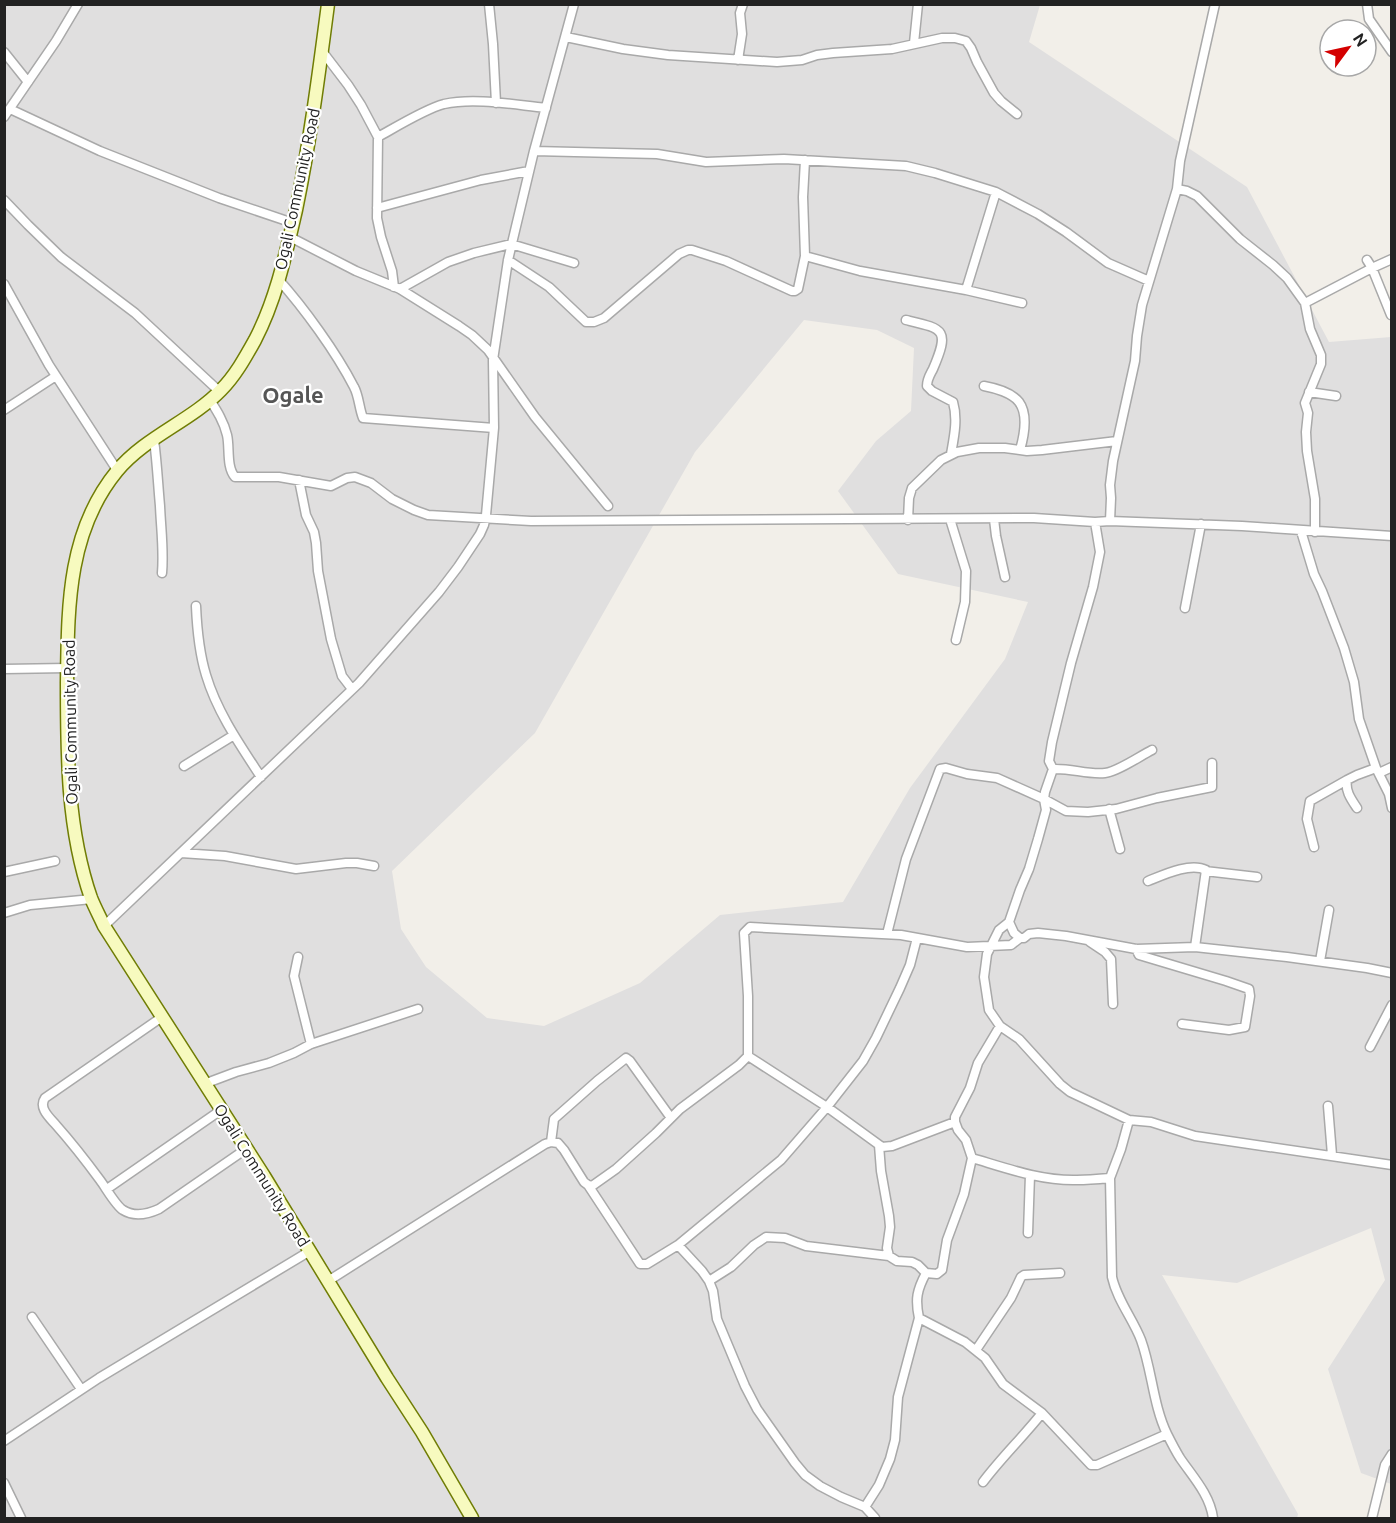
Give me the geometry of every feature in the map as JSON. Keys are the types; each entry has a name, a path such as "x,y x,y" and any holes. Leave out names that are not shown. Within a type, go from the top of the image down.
{"street":[{"path":"78,4 7,113 219,198 293,223"},
{"name":"Ogali Community Road","path":"328,4 306,161 293,223 278,279 257,336 240,366 215,396 126,460 117,470 88,519 78,549 69,604 68,771 70,798 76,839 92,899 104,926 422,1432 472,1518"},
{"path":"489,4 496,102"},
{"path":"104,926 352,689 439,592 474,545 486,520 494,428 493,360 508,260 529,171 574,4"},
{"path":"738,60 742,34 740,13 743,4"},
{"path":"914,44 918,4"},
{"path":"1110,521 1110,485 1117,441 1135,361 1138,326 1177,189 1180,161 1215,4"},
{"path":"1367,4 1369,19 1392,52"},
{"path":"566,37 623,49 668,55 777,62 892,49 955,38 966,41 994,93 1017,114"},
{"path":"322,51 361,105 378,137 378,225 397,288"},
{"path":"4,52 28,82"},
{"path":"378,137 442,105 496,102 546,108"},
{"path":"534,152 642,153 706,162 770,159 906,166 996,192 1038,214 1108,263 1149,281"},
{"path":"508,260 549,287 586,322 604,318 679,254 688,250 726,261 795,291 798,289 805,256 803,197 805,160"},
{"path":"377,208 481,180 529,171"},
{"path":"1177,189 1197,196 1240,239 1287,278 1305,303 1310,329 1321,355 1321,364 1305,403 1308,413 1307,451 1315,499 1315,532"},
{"path":"966,290 996,192"},
{"path":"4,200 61,256 135,313 215,396 225,429 232,474 235,477 279,477 331,486 347,478 356,477 420,513 486,520 624,522 1034,518 1095,522 1201,524 1389,536 1392,526"},
{"path":"290,237 356,271 397,288 465,330 481,343 535,417 608,506"},
{"path":"397,288 448,262 511,244 574,263"},
{"path":"805,256 860,271 966,290 1022,303"},
{"path":"1305,303 1370,264 1392,259"},
{"path":"1370,264 1391,315"},
{"path":"278,279 298,303 346,374 356,392 363,418 494,428"},
{"path":"4,284 56,376 117,470"},
{"path":"906,320 941,332 943,338 927,378 927,386 953,402 956,410 951,454"},
{"path":"4,410 56,376"},
{"path":"984,386 1010,395 1020,404 1024,424 1020,450"},
{"path":"1309,392 1336,396"},
{"path":"154,440 164,554 162,573"},
{"path":"908,520 912,488 941,460 951,454 979,448 1027,451 1117,441"},
{"path":"299,480 306,515 314,532 318,571 331,639 342,676 352,689"},
{"path":"950,519 966,571 965,603 956,640"},
{"path":"994,519 1005,578"},
{"path":"1095,522 1100,552 1052,742 1049,761 1053,769 1044,798 1046,810 1029,869 1009,922 999,930 987,954 984,983 989,1010 1000,1026 1019,1039 1070,1092 1129,1120 1144,1120 1195,1136 1392,1165"},
{"path":"1185,608 1201,524"},
{"path":"1301,531 1314,574 1344,648 1354,682 1359,719 1377,771 1389,794 1392,808"},
{"path":"196,606 198,633 206,676 234,735 261,777"},
{"path":"4,669 68,668"},
{"path":"184,766 234,735"},
{"path":"1053,769 1081,773 1107,773 1152,750"},
{"path":"887,934 906,859 940,769 946,768 996,778 1044,798 1066,811 1088,812 1212,787 1212,763"},
{"path":"1314,846 1307,819 1310,801 1357,775 1392,767"},
{"path":"1347,780 1346,788 1357,808"},
{"path":"1109,809 1120,849"},
{"path":"181,853 225,856 296,869 346,863 374,866"},
{"path":"4,872 55,861"},
{"path":"1148,881 1168,873 1198,866 1205,871 1257,878"},
{"path":"1195,947 1205,871"},
{"path":"4,913 30,905 92,899"},
{"path":"1320,961 1329,910"},
{"path":"1009,922 1020,939"},
{"path":"588,1185 592,1186 616,1169 680,1109 748,1056 748,996 744,933 750,927 887,934 967,946 1011,945 1029,934 1038,933 1136,949 1195,947 1320,961 1392,973"},
{"path":"328,1281 551,1142 558,1143 564,1150 640,1264 647,1264 678,1245 746,1191 781,1160 827,1107 863,1061 876,1038 900,988 917,938"},
{"path":"1087,940 1111,959 1113,1004"},
{"path":"1136,949 1139,955 1249,989 1245,1027 1229,1030 1182,1024"},
{"path":"298,957 294,976 311,1044"},
{"path":"1370,1047 1392,1005"},
{"path":"204,1084 269,1063 311,1044 418,1009"},
{"path":"162,1017 45,1098 42,1107 124,1211 144,1215 159,1209 246,1149"},
{"path":"709,1281 731,1267 766,1237 785,1238 806,1246 889,1256 897,1261 912,1262 926,1272 937,1274 942,1270 947,1240 964,1194 972,1158 966,1140 955,1122 955,1117 970,1088 978,1063 1000,1026"},
{"path":"748,1056 886,1148 955,1122"},
{"path":"551,1142 554,1119 626,1058 671,1119"},
{"path":"1328,1106 1332,1155"},
{"path":"107,1189 221,1110"},
{"path":"1129,1120 1110,1178 1113,1283 1140,1337 1167,1434 1206,1497 1213,1518"},
{"path":"879,1145 890,1227 887,1248 889,1256"},
{"path":"972,1158 1030,1175 1078,1180 1110,1178"},
{"path":"1028,1233 1030,1175"},
{"path":"678,1245 702,1270 709,1281 713,1291 717,1319 750,1396 795,1463 805,1475 827,1490 866,1507 875,1518"},
{"path":"4,1441 81,1389 309,1251"},
{"path":"866,1507 879,1485 895,1440 898,1396 919,1318 916,1298 919,1285 926,1272"},
{"path":"976,1350 1011,1298 1020,1277 1060,1273"},
{"path":"32,1317 81,1389"},
{"path":"919,1318 955,1336 976,1350 989,1362 1003,1384 1042,1413 1094,1466 1167,1434"},
{"path":"983,1482 1042,1413"},
{"path":"1372,1518 1385,1465 1392,1454"},
{"path":"4,1482 21,1518"}],"shaded area":[{"path":"5,5 1040,5 1029,42 1247,187 1329,342 1391,337 1391,1484 1361,1473 1328,1369 1385,1280 1371,1228 1237,1283 1162,1275 1298,1514 1297,1518 5,1518","holes":["804,320 877,330 914,348 911,411 876,441 838,491 898,574 1028,602 1005,659 910,788 843,902 720,915 640,983 544,1026 487,1018 426,967 401,929 392,871 535,733 695,452"]}],"district":[{"name":"Ogale","path":"293,394"}]}
